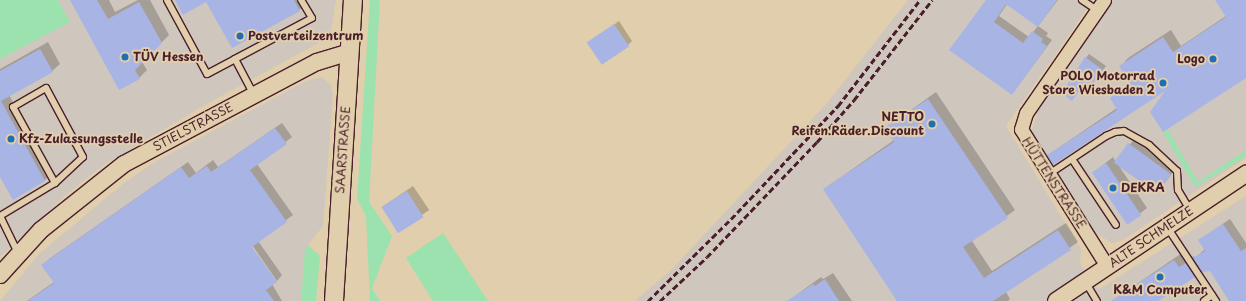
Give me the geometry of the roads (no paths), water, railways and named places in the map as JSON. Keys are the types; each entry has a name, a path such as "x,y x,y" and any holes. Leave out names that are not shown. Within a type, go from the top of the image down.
{"main road":[{"name":"SAARSTRASSE","path":"334,301 353,0"}],"street":[{"name":"HÜTTENSTRASSE","path":"1100,5 1026,113 1021,124 1022,133 1107,266"},
{"name":"STIELSTRASSE","path":"0,275 18,253 63,211 124,164 327,57 349,52"},
{"name":"ALTE SCHMELZE","path":"1056,301 1246,174"}],"lane":[{"path":"167,0 207,74 312,18 301,0"},
{"path":"1082,0 1100,5"},
{"path":"235,59 254,95"},
{"path":"18,253 0,216 55,182 83,157 46,88 13,107 55,182"},
{"path":"1049,174 1106,136 1115,132 1124,131 1149,145 1177,171 1178,190 1190,210"},
{"path":"1072,159 1116,225"},
{"path":"1168,227 1214,298 1204,301"},
{"path":"1085,281 1097,301"}],"railway":[{"path":"648,301 731,219 838,106 920,0"},
{"path":"660,301 707,257 817,142 854,100 932,0"}],"place":[{"name":"Postverteilzentrum","path":"240,36"},
{"name":"TÜV Hessen","path":"125,57"},
{"name":"Logo","path":"1213,59"},
{"name":"POLO Motorrad Store Wiesbaden 2","path":"1163,83"},
{"name":"NETTO Reifen.Räder.Discount","path":"932,124"},
{"name":"Kfz-Zulassungsstelle","path":"11,139"},
{"name":"DEKRA","path":"1113,188"},
{"name":"K&M Computer","path":"1160,277"}]}
